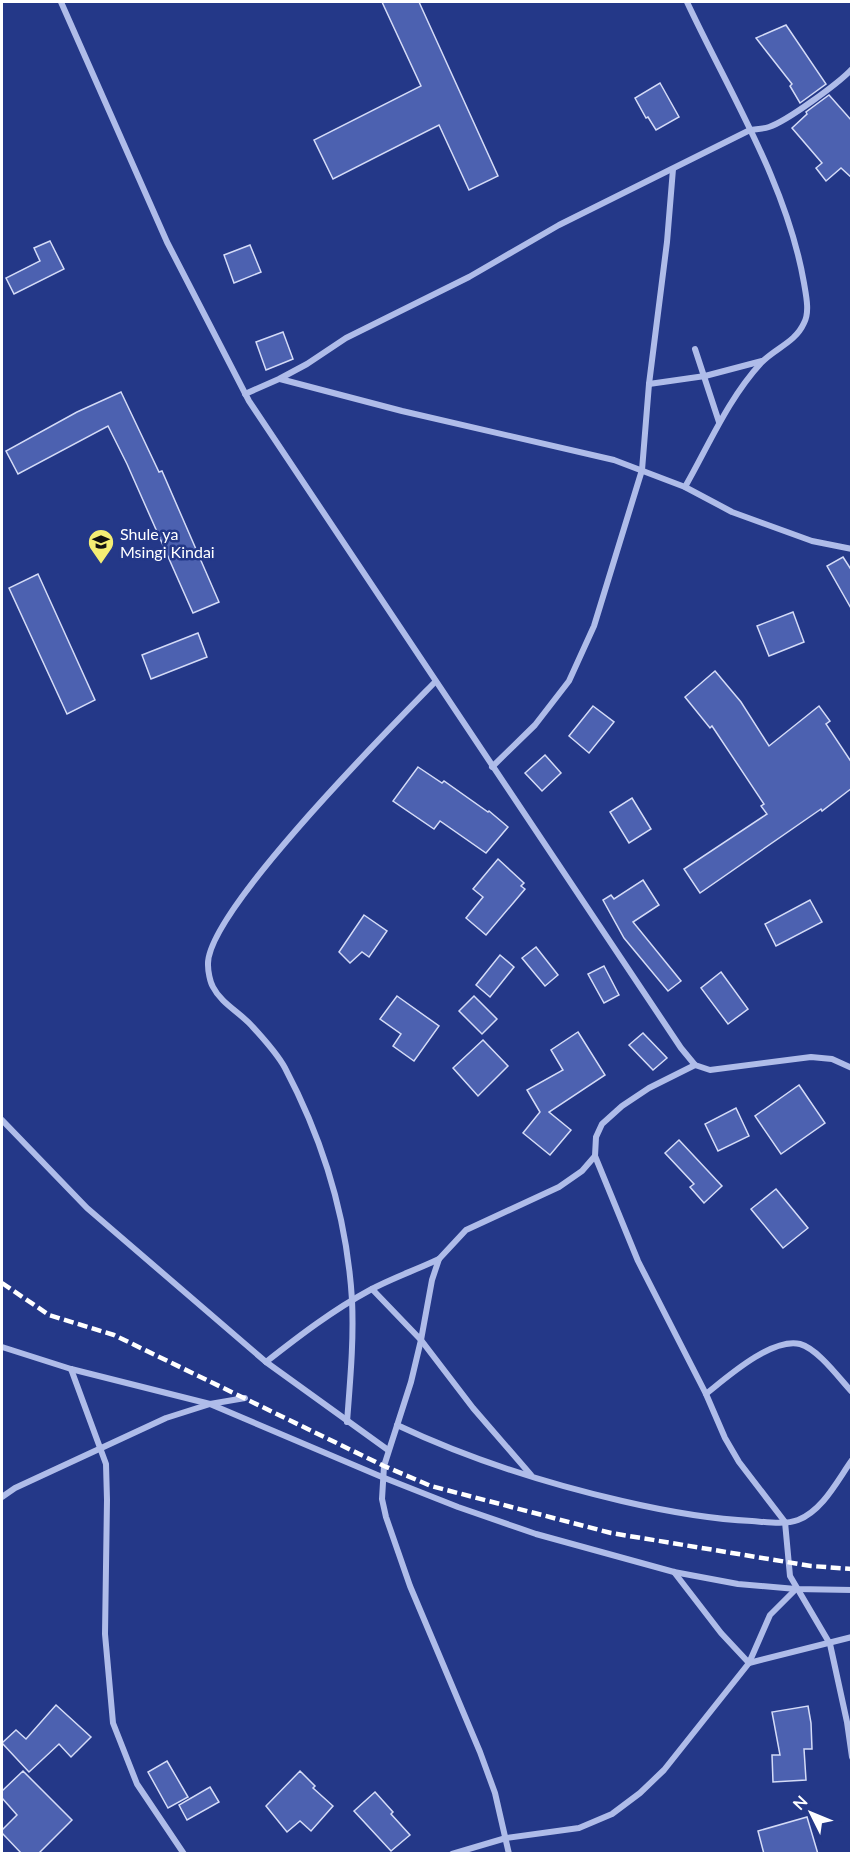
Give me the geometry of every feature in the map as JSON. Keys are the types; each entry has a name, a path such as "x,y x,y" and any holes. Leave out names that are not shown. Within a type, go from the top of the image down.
{"street":[{"path":"61,2 167,242 245,394 681,1048 695,1065 710,1070 811,1057 832,1059 852,1068"},
{"path":"649,384 705,376 762,361 794,339 805,322 807,301 801,263 787,216 750,130 687,2"},
{"path":"245,394 307,364 346,338 469,277 559,225 750,130 769,127 780,122 834,85 852,69"},
{"path":"492,767 535,725 569,681 594,626 642,470 649,384 667,242 673,169"},
{"path":"695,349 719,422"},
{"path":"685,487 719,422 762,361"},
{"path":"279,379 402,411 614,460 685,487 732,512 812,541 852,549"},
{"path":"347,1422 352,1361 352,1300 345,1236 333,1185 318,1138 283,1065 251,1025 212,987 207,963 214,941 242,896 274,855 435,682"},
{"path":"695,1065 649,1088 622,1106 602,1124 596,1137 595,1156 638,1261 706,1394 725,1438 734,1454 784,1522 790,1576 830,1644 852,1757"},
{"path":"2,1120 87,1208 266,1362 388,1450"},
{"path":"266,1362 303,1333 352,1300 439,1259 466,1230 559,1186 582,1171 595,1156"},
{"path":"439,1259 432,1280 411,1382 388,1450 382,1477 382,1499 386,1518 410,1586 495,1793 509,1854"},
{"path":"372,1289 421,1340 498,1439 533,1477"},
{"path":"706,1394 744,1364 777,1346 799,1344 816,1354 852,1392"},
{"path":"2,1347 71,1369 210,1404 382,1477 536,1534 674,1572 738,1584 796,1589 852,1590"},
{"path":"71,1369 106,1464 105,1634 114,1723 137,1784 184,1854"},
{"path":"2,1497 15,1488 166,1418 210,1404 245,1398"},
{"path":"397,1425 447,1449 533,1477 593,1494 672,1512 723,1520 796,1521 817,1508 852,1460"},
{"path":"674,1572 721,1633 749,1664"},
{"path":"452,1854 506,1838 579,1828 612,1814 640,1793 664,1770 749,1664 771,1615 796,1589"},
{"path":"749,1664 852,1637"}],"building":[{"path":"382,2 419,2 498,176 469,190 439,125 333,179 314,140 421,86"},
{"path":"786,25 826,84 800,103 790,86 792,84 756,38"},
{"path":"660,83 679,117 656,130 635,98"},
{"path":"829,95 852,121 852,178 841,168 826,181 816,168 822,163 792,128 807,114 806,112"},
{"path":"50,241 64,269 14,294 6,278 40,261 34,248"},
{"path":"250,245 261,272 234,283 224,255"},
{"path":"283,332 293,359 266,370 256,342"},
{"path":"121,392 159,472 162,471 219,602 193,613 108,426 18,474 6,451 77,412"},
{"path":"843,557 852,571 852,610 827,566"},
{"path":"38,574 95,700 67,714 9,588"},
{"path":"793,612 804,642 769,656 757,626"},
{"path":"198,633 207,657 151,679 142,655"},
{"path":"715,671 741,702 769,746 819,706 830,721 826,724 852,763 852,788 822,811 821,809 700,893 684,869 767,814 761,806 764,804 712,726 710,728 685,697"},
{"path":"593,706 614,722 589,753 569,736"},
{"path":"545,755 561,773 542,791 525,773"},
{"path":"418,767 489,811 508,827 486,853 440,821 434,829 393,801"},
{"path":"632,798 651,829 629,843 610,812"},
{"path":"498,859 524,883 521,886 525,889 486,935 466,918 483,897 473,889"},
{"path":"643,880 659,905 633,922 681,981 668,991 624,938 603,900 611,895 614,899"},
{"path":"810,900 822,922 776,946 765,924"},
{"path":"364,915 387,931 369,957 362,952 350,963 339,952"},
{"path":"536,947 558,975 545,986 522,958"},
{"path":"500,955 514,967 490,997 476,985"},
{"path":"604,966 619,995 604,1003 588,974"},
{"path":"721,972 748,1009 728,1024 701,988"},
{"path":"397,996 439,1026 414,1061 393,1046 401,1034 380,1019"},
{"path":"474,996 497,1019 482,1034 459,1011"},
{"path":"578,1032 605,1075 549,1112 571,1130 550,1155 523,1133 540,1112 527,1090 563,1070 551,1050"},
{"path":"643,1033 667,1058 653,1070 629,1045"},
{"path":"483,1040 508,1066 478,1096 453,1068"},
{"path":"799,1085 825,1123 781,1154 755,1116"},
{"path":"736,1108 749,1136 718,1151 705,1124"},
{"path":"679,1140 722,1186 704,1203 690,1187 694,1184 665,1153"},
{"path":"776,1189 808,1228 783,1248 751,1209"},
{"path":"56,1705 91,1737 71,1757 59,1744 29,1772 2,1743 16,1730 26,1739"},
{"path":"808,1706 812,1749 804,1749 806,1780 773,1782 772,1755 780,1755 772,1712"},
{"path":"167,1761 188,1797 168,1808 148,1772"},
{"path":"23,1771 72,1820 38,1854 22,1854 2,1833 2,1830 17,1815 2,1798 2,1791"},
{"path":"300,1771 315,1786 313,1788 333,1806 311,1831 300,1821 287,1832 266,1806"},
{"path":"210,1787 219,1802 187,1820 179,1805"},
{"path":"375,1792 410,1835 391,1851 354,1811"},
{"path":"807,1817 818,1854 764,1854 758,1831"}],"railway":[{"path":"2,1283 49,1315 114,1335 384,1466 431,1486 611,1533 811,1566 852,1569"}],"place":[{"name":"Shule ya Msingi Kindai","path":"101,565"}]}
